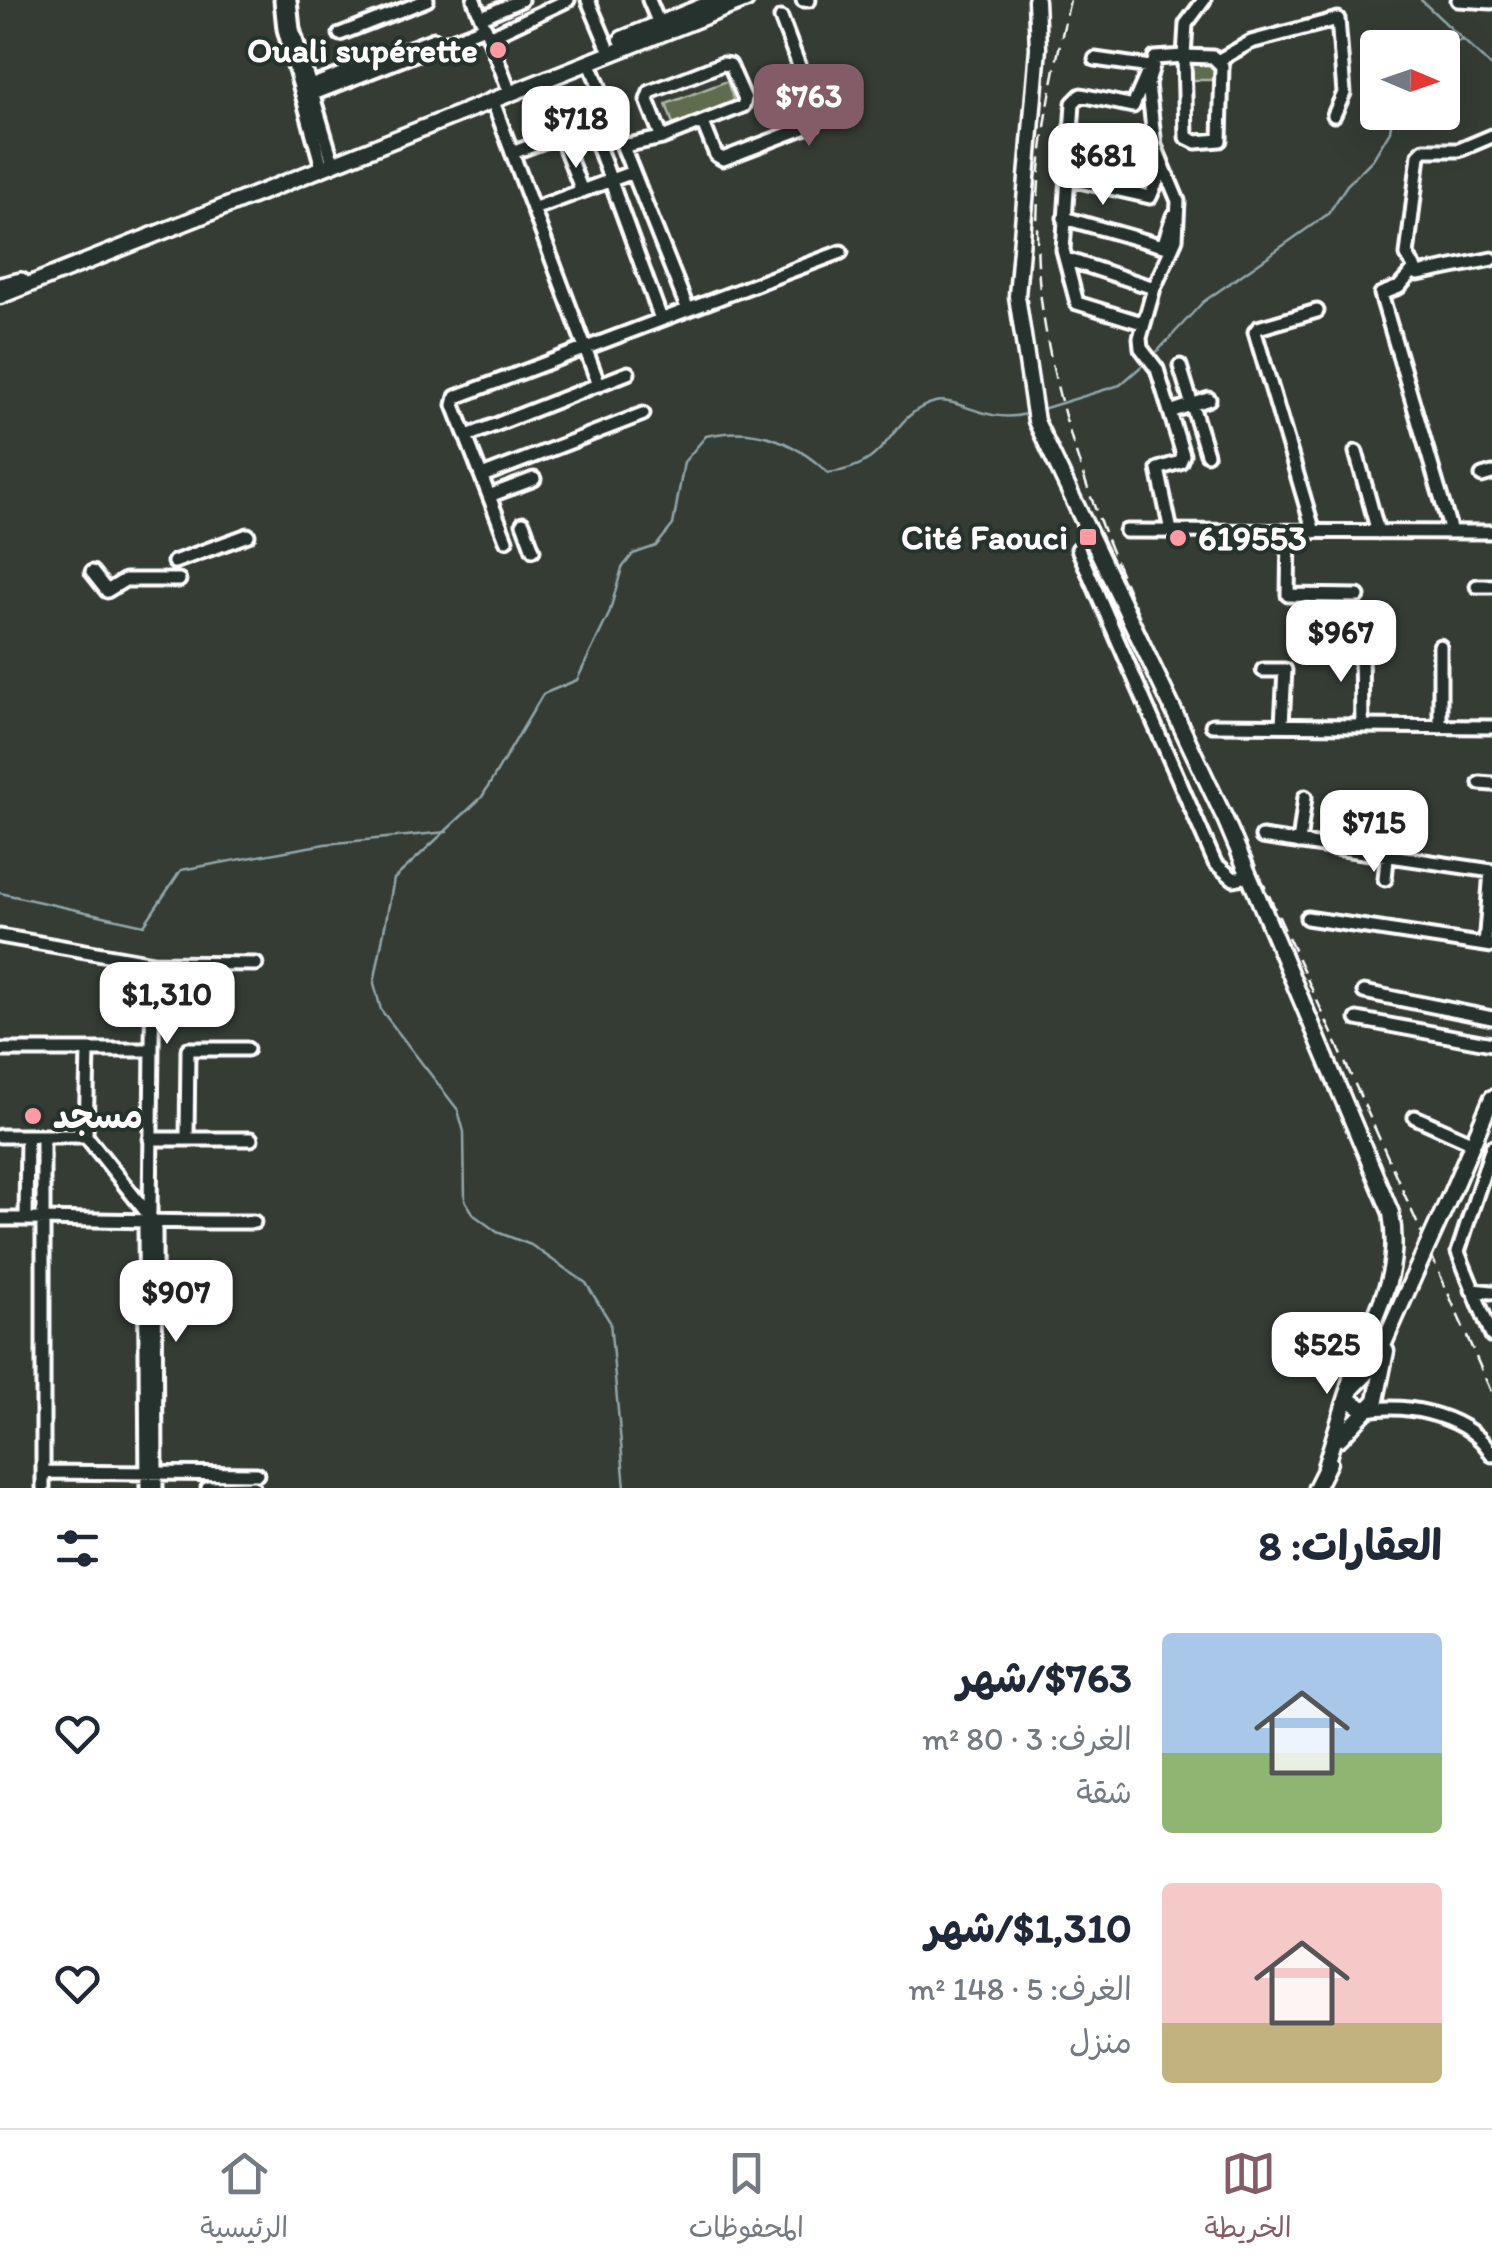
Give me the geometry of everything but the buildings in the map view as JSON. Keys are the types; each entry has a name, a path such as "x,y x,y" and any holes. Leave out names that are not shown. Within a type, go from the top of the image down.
{"highway":[{"path":"0,290 21,281"}],"main road":[{"path":"0,290 746,0"},
{"path":"1036,0 1038,48 1017,296 1036,421 1065,474 1248,876 1390,1213 1395,1263 1316,1488"},
{"path":"327,162 714,1"},
{"path":"21,281 68,265"},
{"path":"1348,1393 1376,1362 1492,1098"},
{"path":"1325,1467 1347,1428 1380,1392 1393,1320"},
{"path":"1362,1355 1365,1375 1380,1392"},
{"path":"1348,1393 1354,1405 1366,1410"}],"street":[{"path":"281,0 284,30 327,162"},
{"path":"290,0 327,162"},
{"path":"340,34 427,0"},
{"path":"474,0 506,85"},
{"path":"484,25 521,0"},
{"path":"588,0 607,45"},
{"path":"649,0 659,24"},
{"path":"1204,0 1186,24 1184,130 1190,141 1215,142 1224,135 1219,60"},
{"path":"1458,0 1492,2"},
{"path":"310,91 484,25 572,1"},
{"path":"703,123 716,155 722,159 814,124 816,111 781,18"},
{"path":"1142,323 1077,304 1066,258 1064,218 1073,103 1081,95 1132,106 1155,58 1219,60 1251,42 1338,19 1344,93 1334,115"},
{"path":"1095,59 1150,67"},
{"path":"589,62 688,310"},
{"path":"623,146 662,138 745,104 728,64 650,92 647,100 662,138"},
{"path":"1150,67 1160,163 1178,201 1176,238 1142,323 1141,348 1157,368 1183,455 1180,462 1158,469 1170,531"},
{"path":"492,99 599,385"},
{"path":"580,99 661,320"},
{"path":"512,153 590,124"},
{"path":"560,135 582,191"},
{"path":"1070,135 1160,163"},
{"path":"1413,271 1408,255 1420,154 1424,150 1459,150 1492,136"},
{"path":"1066,178 1150,198 1160,163"},
{"path":"533,209 633,172"},
{"path":"1064,218 1163,246 1178,201"},
{"path":"533,550 526,522 504,536 454,402 458,396 841,252"},
{"path":"1066,258 1154,288"},
{"path":"1413,271 1424,274 1492,259"},
{"path":"1413,271 1399,287 1380,294 1451,532"},
{"path":"1314,532 1255,332 1317,312"},
{"path":"1180,366 1207,454"},
{"path":"466,436 628,374"},
{"path":"1170,412 1208,399"},
{"path":"482,476 643,414"},
{"path":"1356,452 1378,532"},
{"path":"490,496 534,479"},
{"path":"1126,530 1492,532"},
{"path":"1289,532 1288,595 1358,596"},
{"path":"174,562 248,535"},
{"path":"1078,549 1214,863 1234,879 1248,876"},
{"path":"92,572 107,591 125,580 178,580"},
{"path":"1477,586 1492,586"},
{"path":"1362,642 1362,726"},
{"path":"1440,646 1440,727"},
{"path":"1263,670 1284,670 1282,724"},
{"path":"1212,725 1492,727"},
{"path":"1299,843 1306,797"},
{"path":"1385,879 1391,818"},
{"path":"1262,837 1492,871 1488,946 1306,918"},
{"path":"0,936 153,963 256,964"},
{"path":"147,1488 151,1472 153,963"},
{"path":"1364,992 1492,1018"},
{"path":"1357,1019 1492,1044"},
{"path":"187,1137 188,1049 247,1050"},
{"path":"0,1050 152,1050"},
{"path":"88,1051 86,1136 150,1220"},
{"path":"1415,1117 1473,1143"},
{"path":"0,1136 86,1136"},
{"path":"26,1218 28,1138"},
{"path":"43,1488 44,1138"},
{"path":"150,1139 251,1139"},
{"path":"1492,1147 1458,1252 1492,1336"},
{"path":"0,1219 79,1216 254,1222"},
{"path":"1472,1290 1492,1292"},
{"path":"1380,1392 1400,1407 1470,1430 1492,1456"},
{"path":"1366,1410 1400,1407"},
{"path":"43,1472 151,1472 255,1480"},
{"path":"151,1472 156,1488"},
{"path":"208,1488 255,1480"}],"green space":[{"path":"1193,62 1214,63 1217,80 1193,80 1189,68"},
{"path":"727,81 735,104 674,127 666,104"}],"waterway":[{"path":"1421,0 1492,67"},
{"path":"1154,355 1203,302 1328,214 1347,185 1373,159 1390,130"},
{"path":"1039,410 1120,385 1144,364"},
{"path":"625,1488 610,1322 586,1283 531,1245 497,1232 474,1215 465,1200 464,1132 458,1110 381,1010 374,983 394,879 482,797 543,694 577,680 609,614 622,568 633,554 656,546 673,525 684,462 706,436 740,432 772,438 801,452 828,473 866,461 907,418 935,402 998,416 1026,414"},
{"path":"0,893 144,925 181,870 325,844 447,832"}],"railway":[{"path":"1070,0 1047,114 1037,229 1042,307 1071,438 1092,501 1143,625 1329,1027 1492,1394"}],"place":[{"name":"Ouali supérette","path":"498,50"},
{"name":"Cité Faouci","path":"1088,537"},
{"name":"619553","path":"1178,538"},
{"name":"مسجد","path":"33,1116"}]}
